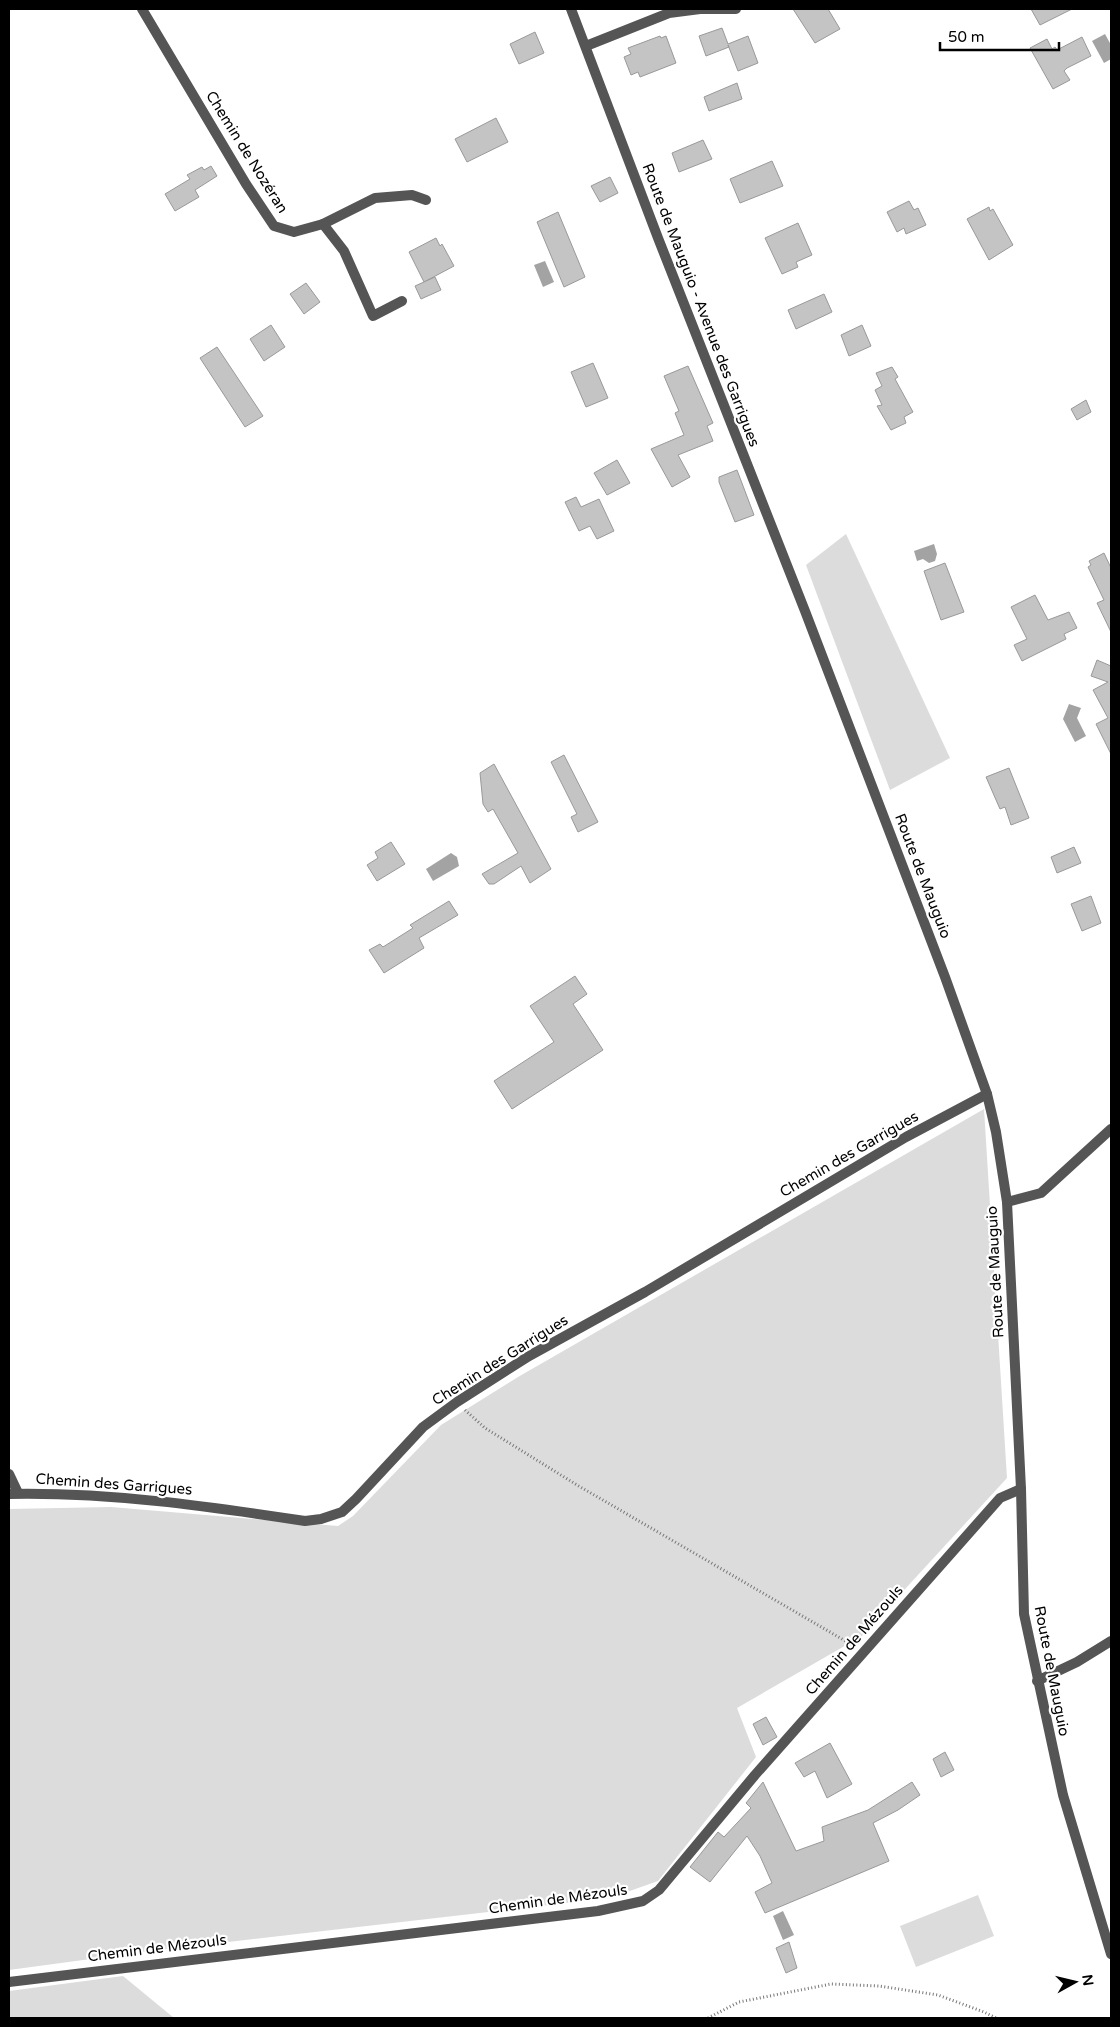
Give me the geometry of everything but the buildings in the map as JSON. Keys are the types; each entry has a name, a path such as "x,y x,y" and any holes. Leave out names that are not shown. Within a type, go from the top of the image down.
{"street":[{"name":"Chemin de Nozéran","path":"142,9 241,175 274,226 294,232 323,224 375,198 412,195 426,200"},
{"name":"Route de Mauguio - Avenue des Garrigues","path":"571,9 658,238 805,611"},
{"path":"586,46 669,13 736,9"},
{"path":"323,224 344,251 373,316 402,302"},
{"name":"Route de Mauguio","path":"805,611 945,977 987,1094 996,1132 1007,1202 1021,1489 1024,1614 1063,1795 1111,1954"},
{"name":"Chemin des Garrigues","path":"13,1493 136,1498 305,1521 321,1519 342,1512 423,1427 457,1402 528,1356 645,1292 906,1137 987,1094"},
{"path":"1007,1202 1042,1193 1111,1129"},
{"path":"9,1474 13,1493"},
{"name":"Chemin de Mézouls","path":"9,1982 598,1911 643,1902 659,1890 755,1775 1000,1498 1021,1489"},
{"path":"1037,1681 1078,1662 1111,1641"}],"path":[{"path":"457,1402 485,1428 577,1485 863,1652"},
{"path":"708,2018 739,2002 831,1984 879,1986 938,1995 996,2018"}],"shaded area":[{"path":"1105,34 1111,45 1111,59 1104,63 1092,41"},
{"path":"545,261 554,282 543,287 534,265"},
{"path":"846,534 950,758 890,790 806,565"},
{"path":"934,544 937,554 935,561 929,563 923,559 917,561 914,551"},
{"path":"1069,704 1081,708 1077,718 1086,736 1075,742 1063,719"},
{"path":"451,853 457,857 459,866 433,881 426,869"},
{"path":"984,1109 1007,1478 862,1636 737,1708 756,1757 658,1881 610,1898 150,1951 9,1970 9,1509 111,1507 338,1526 353,1516 441,1425 518,1377"},
{"path":"978,1895 994,1936 916,1967 900,1926"},
{"path":"783,1911 794,1935 783,1940 773,1916"},
{"path":"123,1976 174,2018 9,2018 9,1991"}]}
